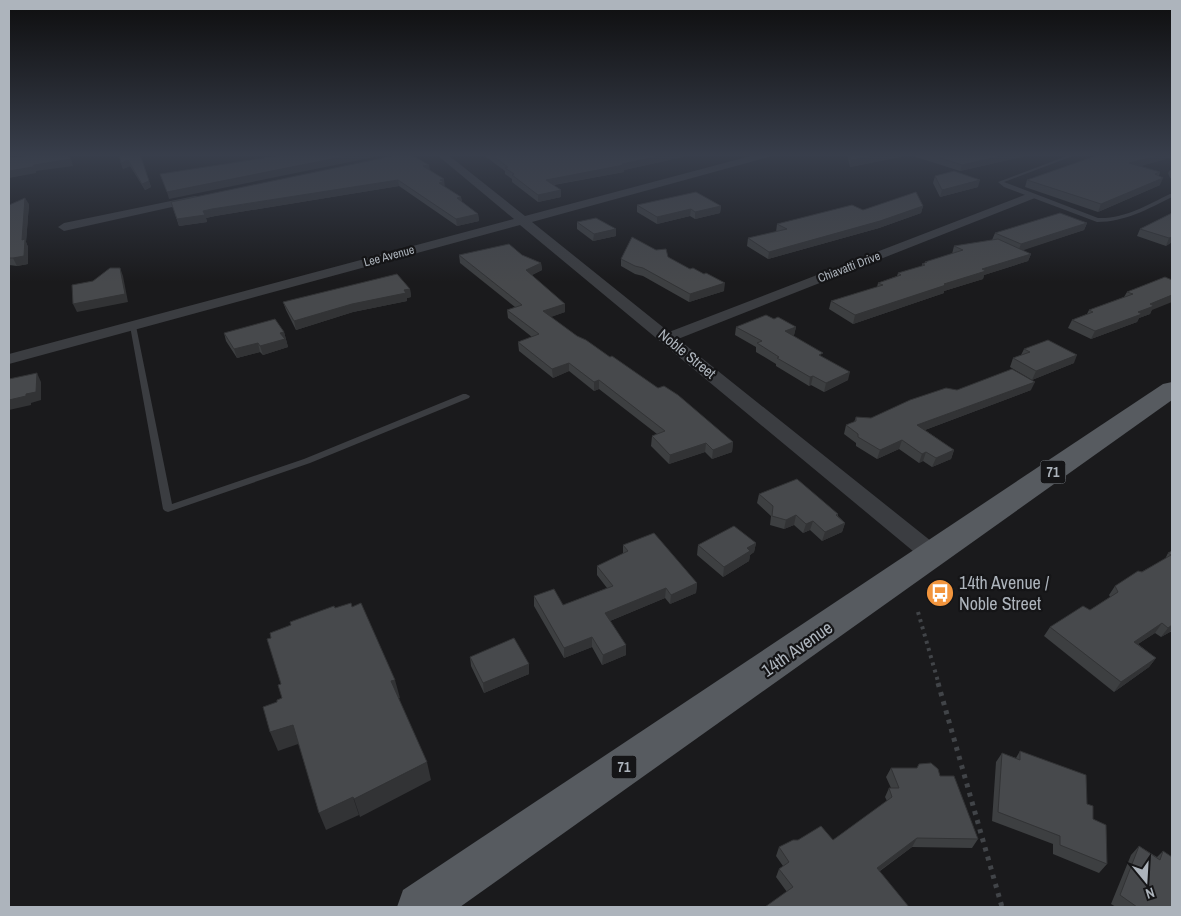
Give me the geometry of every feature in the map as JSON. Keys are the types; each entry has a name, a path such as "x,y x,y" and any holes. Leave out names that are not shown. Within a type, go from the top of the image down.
{"main road":[{"name":"14th Avenue","path":"420,907 1172,389"}],"street":[{"path":"64,227 205,197"},
{"name":"Noble Street","path":"493,197 933,555"},
{"name":"Lee Avenue","path":"9,359 609,197"},
{"name":"Chiavatti Drive","path":"667,338 1029,197"}],"lane":[{"path":"1033,197 1097,220 1109,221 1120,220 1168,197"},
{"path":"133,326 168,510 307,462 466,396"}],"path":[{"path":"918,612 1002,907"}],"building":[{"path":"196,197 291,197 212,209 203,211 205,215 177,219 171,202"},
{"path":"423,197 461,197 457,198 478,214 456,219"},
{"path":"674,197 704,197 721,206 695,212 691,209 657,217 637,205"},
{"path":"902,197 918,197 923,206 880,221 769,252 748,238 787,229 777,224 852,205 863,210"},
{"path":"1079,197 1118,197 1101,204"},
{"path":"25,198 22,240 25,239 24,256 9,258 9,205"},
{"path":"1060,213 1087,223 1021,244 995,233"},
{"path":"1172,213 1172,237 1169,238 1140,229"},
{"path":"596,218 616,229 594,234 577,222"},
{"path":"632,237 656,250 666,249 668,257 690,269 693,268 704,274 706,273 725,283 690,294 643,268 621,259"},
{"path":"998,239 1031,254 982,269 986,271 855,315 831,301 883,285 878,283 901,275 898,273 925,265 922,264 927,262 925,262 963,250 954,246"},
{"path":"509,244 522,255 541,263 526,270 565,304 543,311 577,336 610,357 612,356 658,388 664,386 678,395 733,442 713,450 706,443 670,455 652,436 665,431 599,380 594,382 569,363 552,369 518,342 539,334 507,310 522,305 459,255"},
{"path":"110,268 120,268 125,294 73,304 72,285 93,281"},
{"path":"397,274 410,289 404,290 406,293 352,304 294,321 283,302"},
{"path":"1165,277 1172,280 1172,295 1150,304 1154,306 1138,312 1142,314 1095,331 1072,320 1093,312 1089,310 1133,294 1127,292"},
{"path":"766,315 774,319 778,317 796,327 785,331 823,353 819,355 850,372 826,383 813,376 810,377 777,358 779,357 757,343 762,341 736,327"},
{"path":"275,319 284,332 280,333 285,339 260,346 258,343 234,349 224,333"},
{"path":"1048,340 1077,355 1036,371 1013,358 1030,352 1024,349"},
{"path":"1012,369 1035,382 917,425 954,450 936,458 926,452 922,454 902,440 880,450 858,437 858,434 846,425 856,421 856,417 871,418 910,400 946,388 957,390"},
{"path":"37,373 36,392 9,400 9,379"},
{"path":"797,479 838,514 836,515 845,523 825,532 813,521 806,524 796,515 786,520 772,516 773,506 759,494"},
{"path":"734,526 756,543 747,548 750,551 724,567 698,545"},
{"path":"654,533 697,583 671,595 666,588 605,613 626,645 603,655 592,637 564,648 534,596 554,589 563,605 613,586 597,566 628,551 623,545"},
{"path":"1172,551 1172,625 1168,628 1162,623 1134,642 1156,658 1121,682 1050,627 1083,606 1090,610 1118,592 1115,586 1138,571 1142,572 1171,555 1168,553"},
{"path":"351,603 352,607 361,603 395,680 391,681 427,762 354,799 353,797 319,813 293,725 270,732 263,707 282,698 278,685 281,684 267,639 271,638 270,633 291,625 290,622 334,606 335,608"},
{"path":"514,638 529,664 483,683 470,657"},
{"path":"1020,751 1086,775 1087,804 1093,806 1093,819 1106,825 1107,864 1060,845 1060,836 998,812 1002,753 1020,760"},
{"path":"931,763 938,769 940,776 954,776 978,839 917,838 877,868 909,907 765,907 793,887 779,869 789,862 779,847 793,840 798,840 821,826 833,840 892,797 889,788 899,788 891,768 917,768 919,764"},
{"path":"1139,846 1160,860 1163,851 1172,857 1172,907 1137,907 1120,895"}],"place":[{"name":"14th Avenue / Noble Street","path":"940,593"}]}
